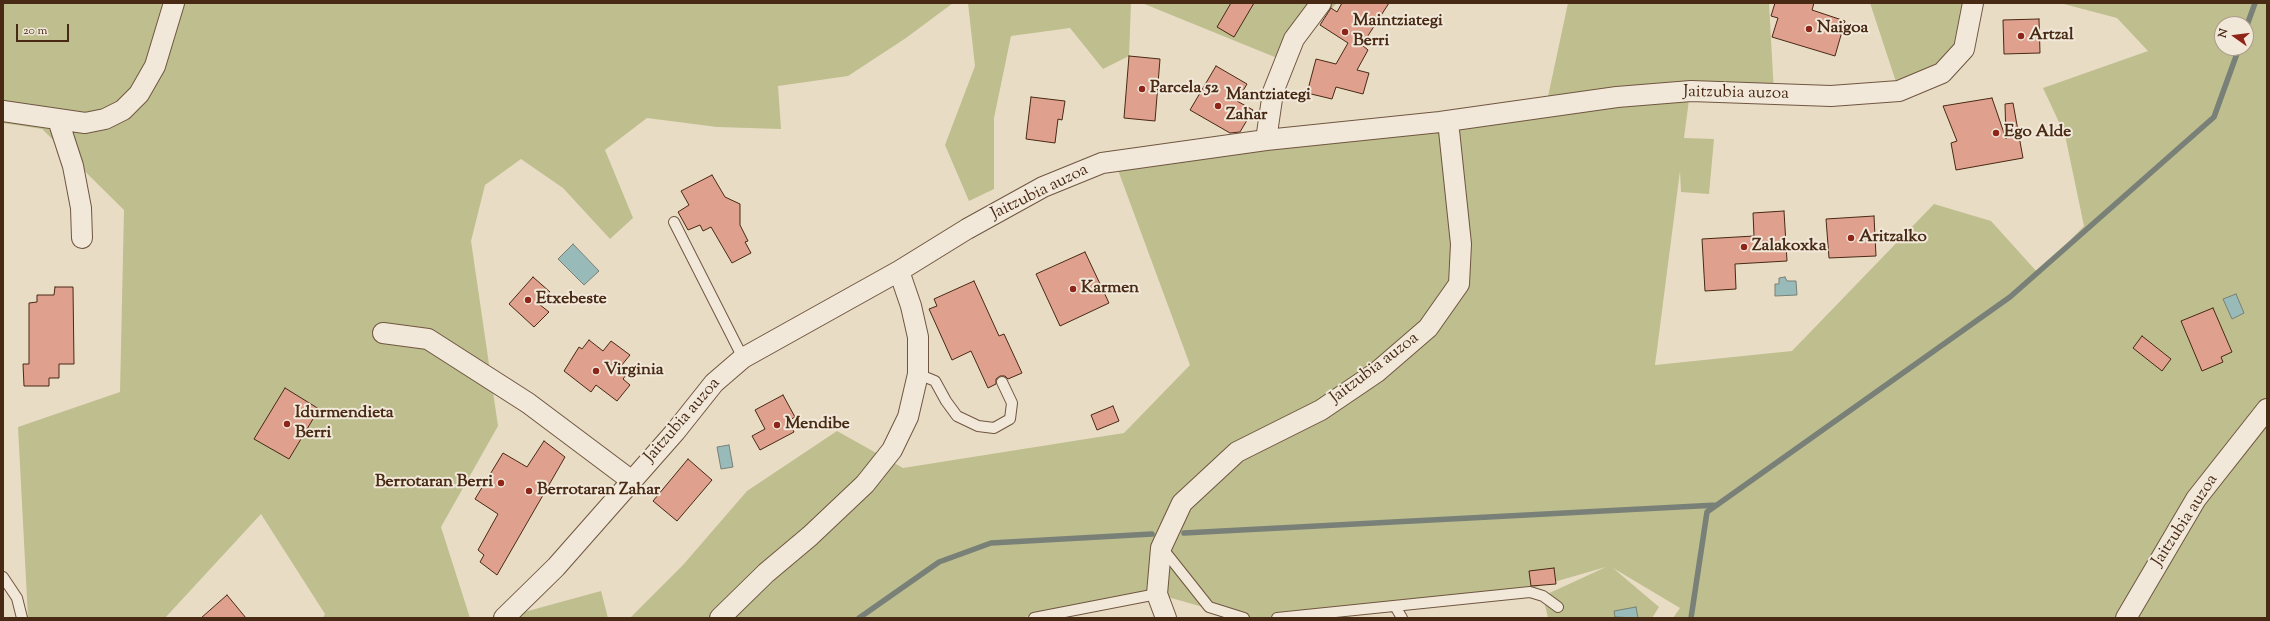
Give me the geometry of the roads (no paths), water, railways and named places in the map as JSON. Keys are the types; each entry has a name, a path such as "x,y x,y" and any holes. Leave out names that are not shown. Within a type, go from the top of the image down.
{"street":[{"path":"3,111 85,123 105,119 123,110 139,94 155,66 174,3"},
{"path":"1266,140 1273,92 1294,39 1321,3"},
{"name":"Jaitzubia auzoa","path":"504,618 556,567 675,432 714,383 743,358 899,271 968,229 1043,188 1102,163 1266,140 1448,121 1617,97 1690,91 1831,96 1899,91 1942,73 1964,49 1973,3"},
{"path":"58,120 74,173 81,208 82,238"},
{"name":"Jaitzubia auzoa","path":"1166,618 1157,594 1161,548 1182,503 1237,452 1321,410 1376,372 1428,328 1459,284 1461,244 1448,121"},
{"path":"720,618 766,573 810,536 865,484 892,450 908,417 918,374 918,337 911,306 899,271"},
{"path":"383,333 428,339 528,402 632,481"},
{"name":"Jaitzubia auzoa","path":"2126,618 2196,499 2267,408"}],"lane":[{"path":"674,222 743,358"},
{"path":"918,374 935,381 946,401 957,416 978,426 994,428 1010,419 1012,403 1002,382"},
{"path":"1161,548 1209,607 1244,618"},
{"path":"3,577 17,598 22,618"},
{"path":"1277,618 1530,592 1543,596 1558,607"},
{"path":"1034,618 1157,594"},
{"path":"1395,606 1402,618"}],"water":[{"path":"573,244 599,271 584,285 558,259"},
{"path":"1785,277 1787,281 1796,281 1797,295 1775,296 1775,284 1779,284 1779,278"},
{"path":"2236,294 2244,313 2232,319 2223,299"},
{"path":"729,445 733,467 721,469 717,447"},
{"path":"1636,607 1638,618 1615,617 1614,611"}],"waterway":[{"path":"2250,16 2255,3"},
{"path":"1691,618 1707,512 2010,297 2214,117 2236,56"},
{"path":"1184,533 1717,505"},
{"path":"859,618 939,562 991,543 1152,534"}],"place":[{"name":"Naigoa","path":"1809,29"},
{"name":"Maintziategi Berri","path":"1345,32"},
{"name":"Artzal","path":"2021,36"},
{"name":"Parcela 52","path":"1142,89"},
{"name":"Mantziategi Zahar","path":"1218,106"},
{"name":"Ego Alde","path":"1996,133"},
{"name":"Aritzalko","path":"1851,238"},
{"name":"Zalakoxka","path":"1744,247"},
{"name":"Karmen","path":"1073,289"},
{"name":"Etxebeste","path":"528,300"},
{"name":"Virginia","path":"596,371"},
{"name":"Idurmendieta Berri","path":"287,424"},
{"name":"Mendibe","path":"777,425"},
{"name":"Berrotaran Berri","path":"501,483"},
{"name":"Berrotaran Zahar","path":"529,491"}]}
